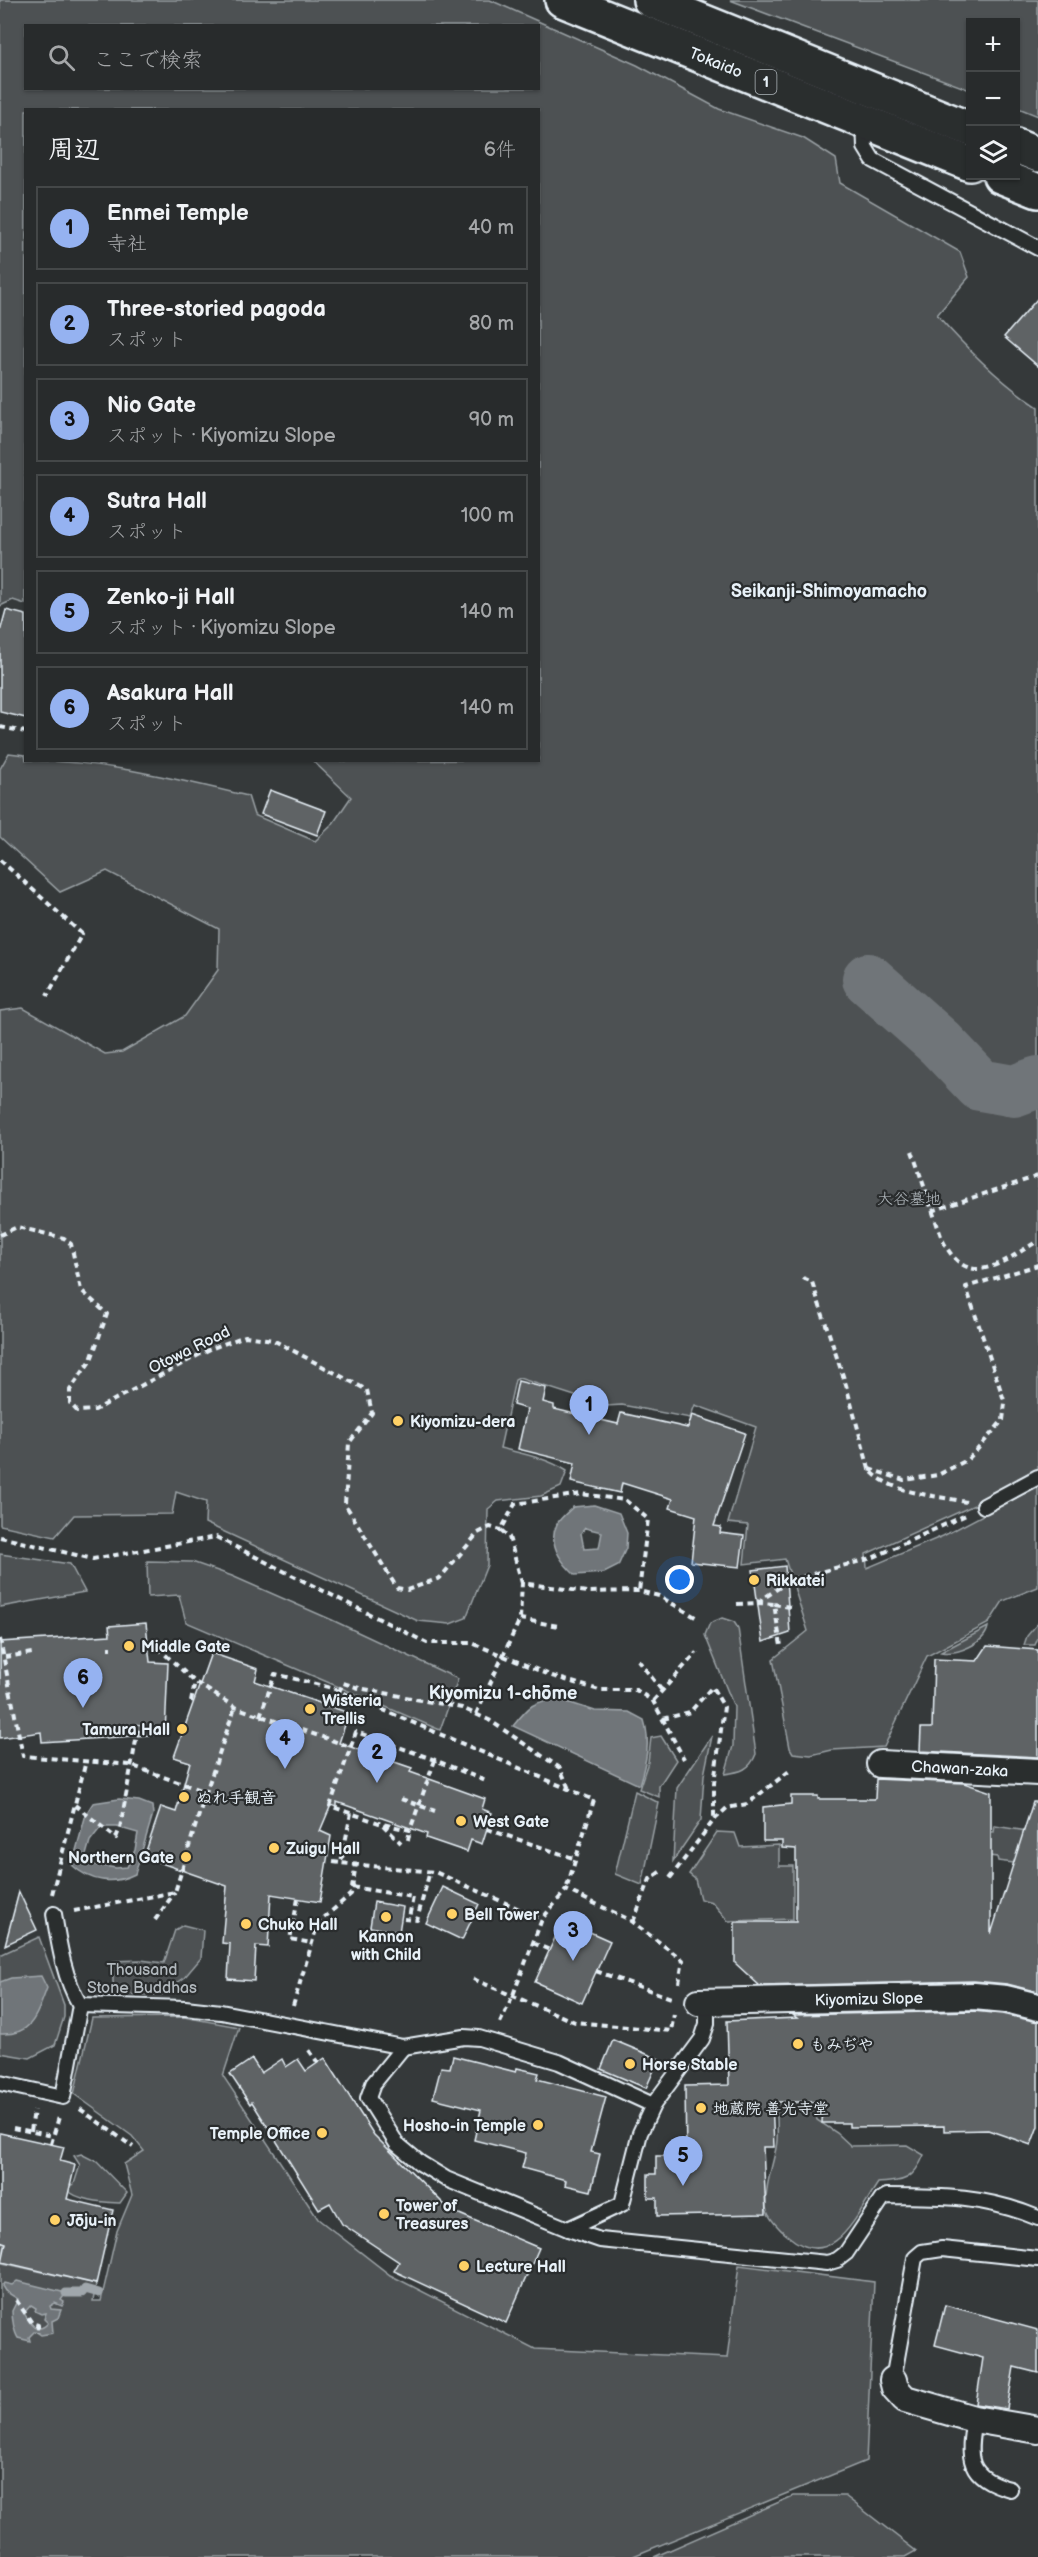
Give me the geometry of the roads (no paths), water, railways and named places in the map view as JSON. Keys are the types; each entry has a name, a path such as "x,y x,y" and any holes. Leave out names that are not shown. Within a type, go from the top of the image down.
{"highway":[{"name":"Tokaido","path":"562,0 966,162"},
{"name":"Tokaido","path":"650,0 966,127"},
{"path":"1020,148 1038,155"},
{"path":"1010,180 1038,191"}],"street":[{"name":"Chawan-zaka","path":"880,1764 1038,1773"},
{"name":"Kiyomizu Slope","path":"694,2002 974,1996 1006,1999 1038,2007"},
{"path":"893,2380 895,2388 905,2399 974,2419 1038,2430"}],"lane":[{"path":"864,121 865,147 873,160 1038,248"},
{"path":"984,1506 1038,1478"},
{"path":"0,2083 63,2097 80,2005 71,1990 59,1947 54,1914"},
{"path":"568,2229 622,2204 640,2133 653,2104 702,2039 707,2024 694,2002"},
{"path":"80,2005 184,2008 221,2012 403,2047 464,2037 492,2040 559,2062 653,2104"},
{"path":"403,2047 373,2084 368,2098 397,2144 446,2179 600,2240 827,2264 846,2253 882,2199 888,2196 944,2196 978,2200 1009,2206 1038,2218"},
{"path":"893,2380 915,2258 922,2252 942,2248 1038,2259"},
{"path":"974,2419 969,2449 973,2464 989,2482 1010,2489"}],"waterway":[{"path":"868,979 940,1043 980,1085 1014,1091 1038,1082"},
{"path":"66,2293 82,2293 85,2289 99,2293"}],"place":[{"name":"Kiyomizu-dera","path":"398,1421"},
{"name":"Enmei Temple","path":"589,1435"},
{"name":"Rikkatei","path":"754,1580"},
{"name":"Middle Gate","path":"129,1646"},
{"name":"Asakura Hall","path":"83,1708"},
{"name":"Wisteria Trellis","path":"310,1709"},
{"name":"Tamura Hall","path":"182,1729"},
{"name":"Sutra Hall","path":"285,1769"},
{"name":"Three-storied pagoda","path":"377,1783"},
{"name":"ぬれ手観音","path":"184,1797"},
{"name":"West Gate","path":"461,1821"},
{"name":"Zuigu Hall","path":"274,1848"},
{"name":"Northern Gate","path":"186,1857"},
{"name":"Bell Tower","path":"452,1914"},
{"name":"Kannon with Child","path":"386,1917"},
{"name":"Chuko Hall","path":"246,1924"},
{"name":"Nio Gate","path":"573,1961"},
{"name":"もみぢや","path":"798,2044"},
{"name":"Horse Stable","path":"630,2064"},
{"name":"地蔵院 善光寺堂","path":"701,2108"},
{"name":"Hosho-in Temple","path":"538,2125"},
{"name":"Temple Office","path":"322,2133"},
{"name":"Zenko-ji Hall","path":"683,2186"},
{"name":"Tower of Treasures","path":"384,2214"},
{"name":"Jōju-in","path":"55,2220"},
{"name":"Lecture Hall","path":"464,2266"}],"district":[{"name":"Seikanji-Shimoyamacho","path":"829,591"},
{"name":"Kiyomizu 1-chōme","path":"503,1693"}],"park label":[{"name":"大谷墓地","path":"909,1198"},
{"name":"Thousand Stone Buddhas","path":"142,1978"}]}
